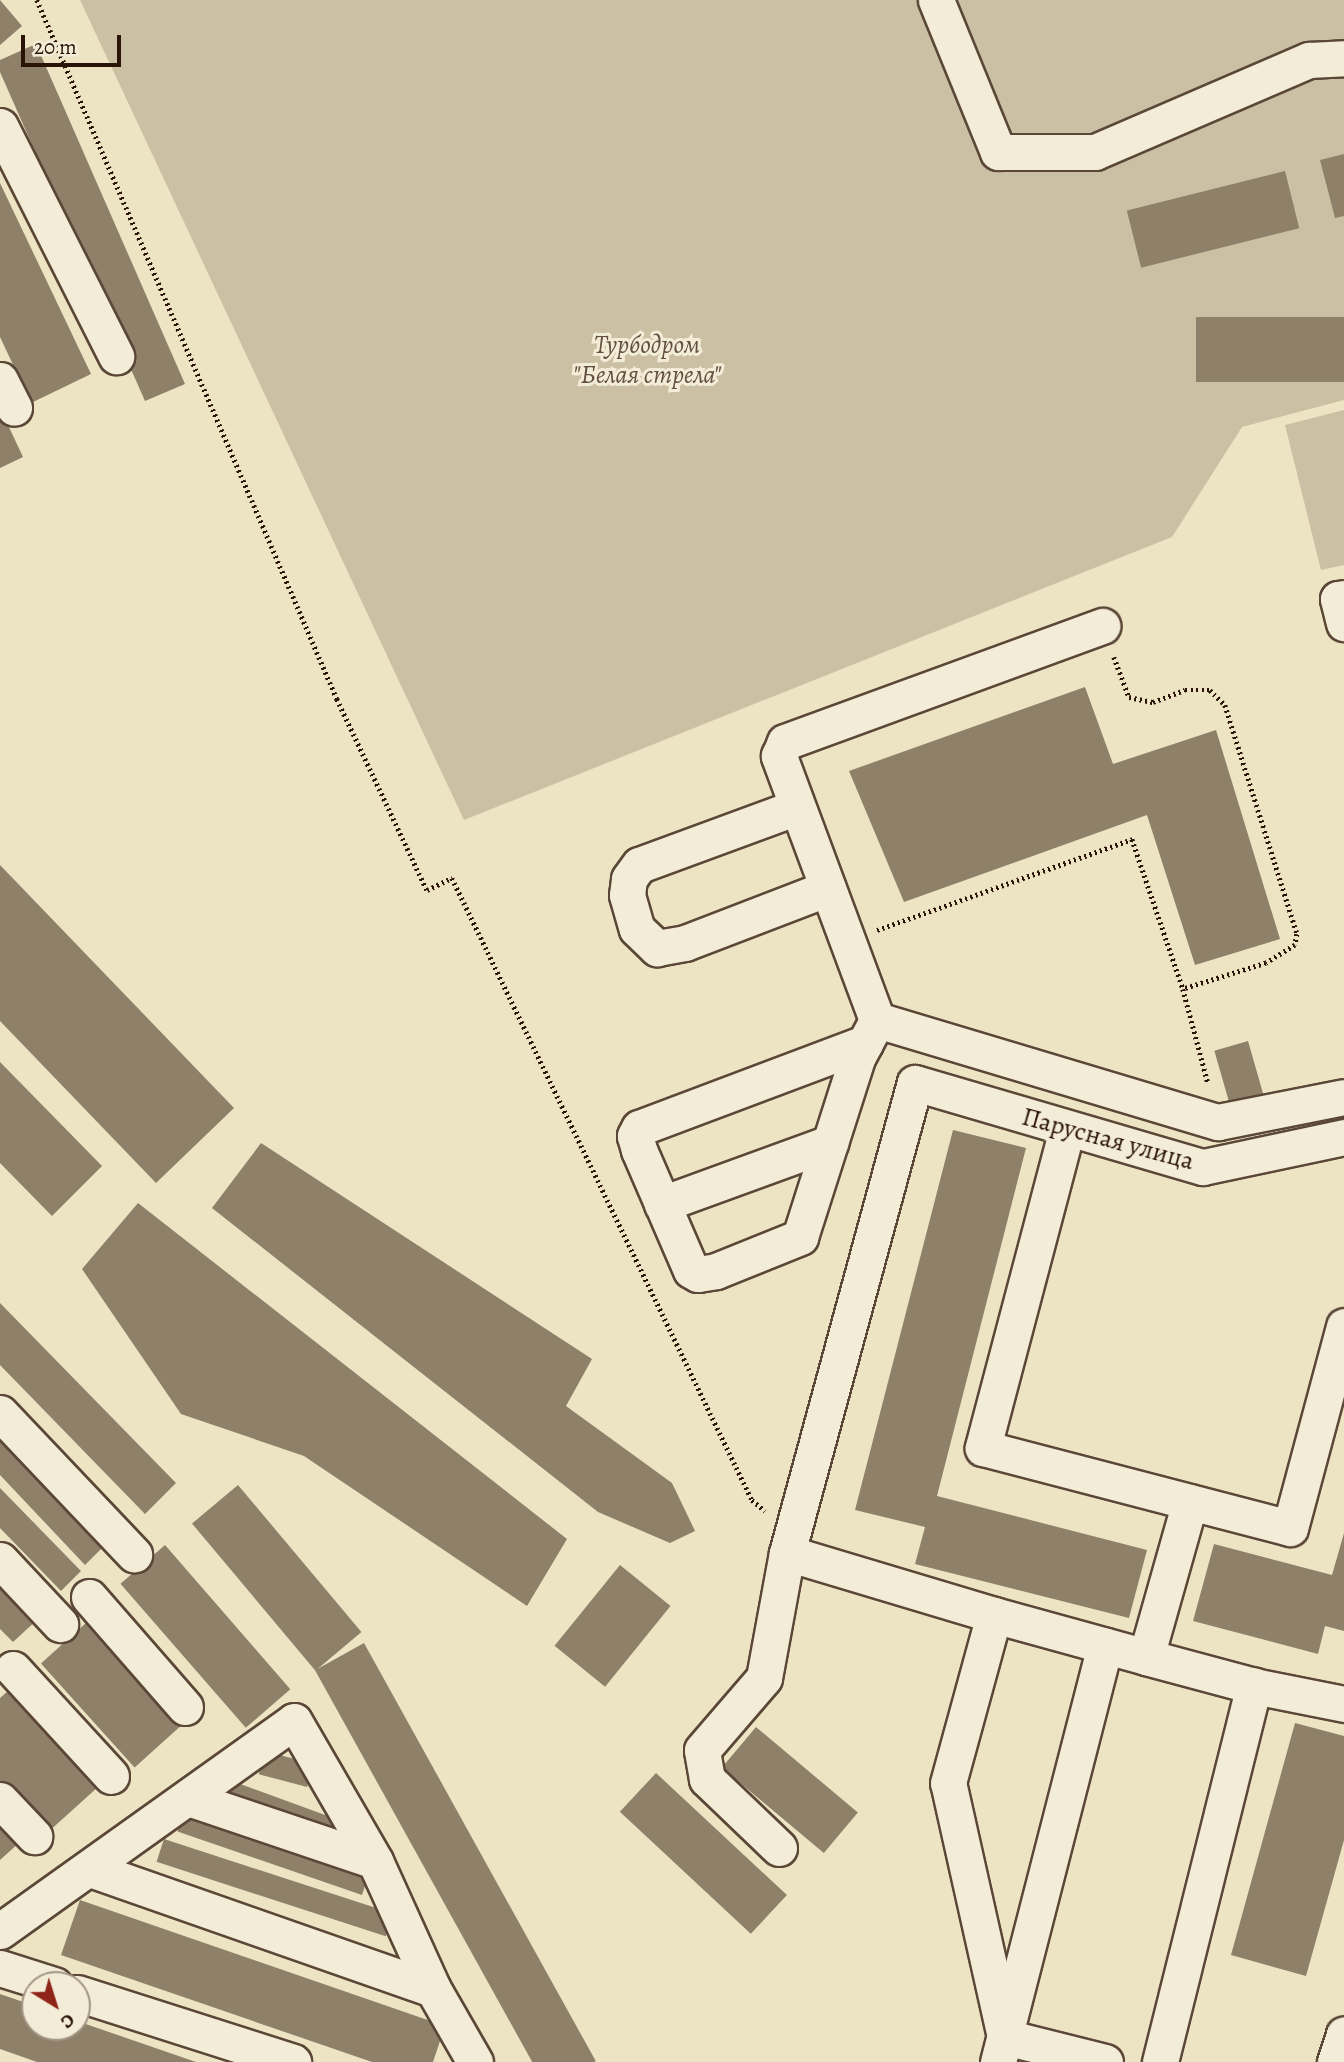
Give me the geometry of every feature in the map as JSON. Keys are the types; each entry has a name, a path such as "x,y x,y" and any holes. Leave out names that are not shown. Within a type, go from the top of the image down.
{"street":[{"path":"936,0 998,152 1095,152 1309,60 1344,58"},
{"path":"0,126 116,356"},
{"path":"1344,598 1338,599 1344,623"},
{"path":"1102,626 785,742 779,756 848,941 871,1032 857,1058 800,1237 716,1271 698,1274 691,1270 639,1150 635,1136 639,1128 871,1032 1218,1122 1344,1097"},
{"path":"797,807 639,865 629,879 627,895 637,929 657,948 685,943 828,888"},
{"name":"Парусная улица","path":"790,1540 915,1083 1203,1167 1344,1137"},
{"path":"1068,1129 983,1448 1290,1528 1344,1326"},
{"path":"662,1204 830,1143"},
{"path":"0,1413 134,1554"},
{"path":"1146,1657 1190,1502"},
{"path":"779,1848 707,1779 702,1750 764,1678 790,1540 993,1615 1254,1686 1344,1704"},
{"path":"0,1560 60,1624"},
{"path":"89,1597 185,1707"},
{"path":"993,1615 948,1783 1002,2050"},
{"path":"1002,2050 1105,1646"},
{"path":"13,1670 111,1776"},
{"path":"1160,2062 1254,1686"},
{"path":"0,1931 294,1721 375,1861 433,1989 475,2062"},
{"path":"188,1798 375,1861"},
{"path":"0,1800 34,1836"},
{"path":"90,1868 433,1989"},
{"path":"0,1968 21,1975"},
{"path":"91,1997 293,2062"},
{"path":"1335,2062 1344,2034"},
{"path":"1002,2050 1105,2062"}],"path":[{"path":"37,0 337,699 428,890 452,878 752,1500 773,1518 790,1540"},
{"path":"1102,626 1129,697 1153,702 1185,690 1210,690 1225,705 1297,934 1295,945 1266,963 1182,989"},
{"path":"848,941 1132,839 1182,989 1218,1122"}],"green space":[{"name":"Турбодром \"Белая стрела\"","path":"80,0 1344,0 1344,400 1242,427 1172,537 464,820"},
{"path":"1344,410 1344,565 1321,570 1285,425"}],"building":[{"path":"0,0 22,26 0,45"},
{"path":"36,44 185,384 145,401 0,72 0,60"},
{"path":"1344,154 1344,216 1335,218 1320,160"},
{"path":"1285,171 1299,228 1141,268 1127,210"},
{"path":"0,183 91,374 31,403 0,337"},
{"path":"1196,317 1344,317 1344,382 1196,382"},
{"path":"0,408 23,457 0,468"},
{"path":"1085,687 1113,764 1216,730 1280,939 1195,965 1147,815 904,902 849,771"},
{"path":"0,865 234,1108 156,1183 0,1021"},
{"path":"1248,1041 1264,1097 1230,1106 1214,1051"},
{"path":"0,1062 102,1166 52,1216 0,1163"},
{"path":"953,1130 1026,1148 937,1496 1147,1550 1129,1618 915,1564 925,1527 855,1510"},
{"path":"261,1143 592,1359 566,1406 672,1483 695,1531 670,1543 598,1512 212,1208"},
{"path":"138,1203 567,1539 527,1606 304,1456 181,1414 82,1269"},
{"path":"0,1303 176,1483 145,1514 0,1365"},
{"path":"0,1423 111,1539 85,1565 0,1475"},
{"path":"238,1485 361,1632 315,1671 192,1524"},
{"path":"0,1488 81,1571 61,1591 0,1528"},
{"path":"1344,1533 1344,1631 1325,1626 1318,1654 1193,1621 1214,1544 1332,1575"},
{"path":"165,1545 290,1689 246,1728 120,1584"},
{"path":"620,1565 671,1606 605,1687 555,1646"},
{"path":"0,1580 38,1619 13,1642 0,1629"},
{"path":"87,1622 181,1726 135,1768 41,1663"},
{"path":"364,1643 596,2061 532,2062 315,1670"},
{"path":"9,1690 98,1787 47,1833 0,1782 0,1698"},
{"path":"1295,1723 1344,1736 1344,1840 1306,1976 1231,1955"},
{"path":"756,1727 858,1812 824,1853 722,1768"},
{"path":"265,1751 313,1764 307,1787 259,1774"},
{"path":"656,1773 787,1895 751,1934 620,1812"},
{"path":"221,1777 353,1825 347,1839 216,1791"},
{"path":"187,1804 371,1867 362,1895 178,1831"},
{"path":"0,1819 20,1842 0,1860"},
{"path":"164,1839 393,1913 386,1936 157,1862"},
{"path":"80,1900 445,2026 433,2062 372,2062 61,1955"},
{"path":"0,1994 21,2001 21,2041 91,2041 91,2026 196,2062 37,2062 0,2049"}]}
